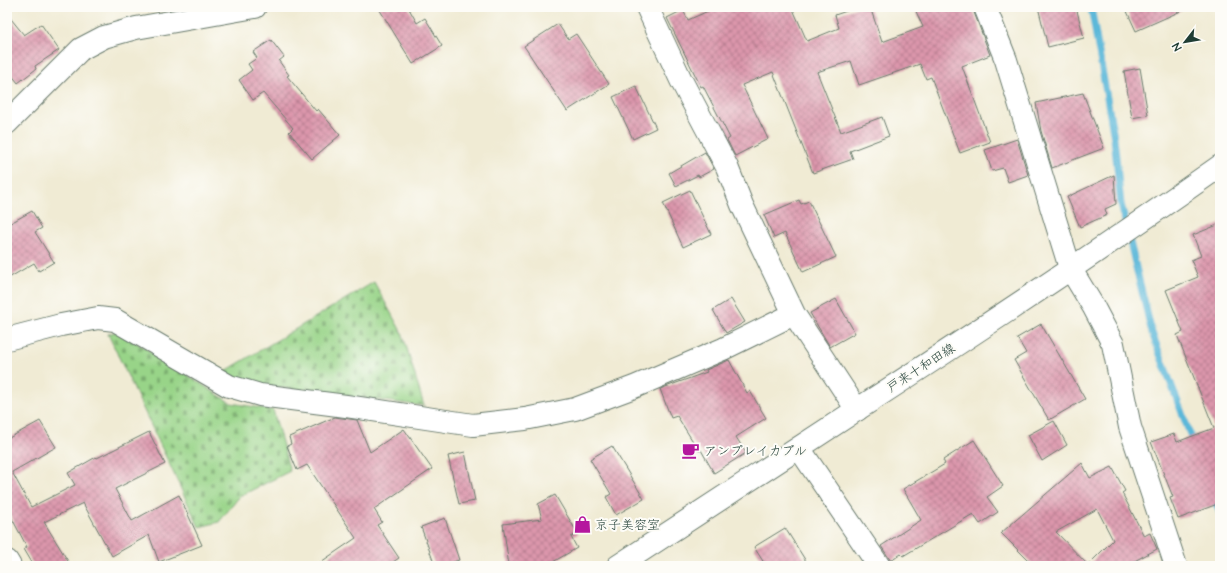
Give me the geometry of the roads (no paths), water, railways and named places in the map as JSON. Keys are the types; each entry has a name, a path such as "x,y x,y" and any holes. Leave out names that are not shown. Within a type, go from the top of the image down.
{"street":[{"path":"7,123 81,49 104,37 136,28 256,7"},
{"path":"647,7 681,80 727,167 742,205 794,314 856,410"},
{"path":"985,7 1006,60 1070,268 1093,306 1113,344 1130,427 1176,566"},
{"name":"戸来十和田線","path":"618,566 952,348 1070,268 1111,243 1220,166"},
{"path":"7,339 60,325 98,318 115,320 229,386 260,395 473,425 525,419 575,410 716,352 794,314"},
{"path":"799,448 879,566"},
{"path":"7,561 10,566"}],"waterway":[{"path":"1091,7 1114,138 1121,204 1152,333 1194,445"},
{"path":"1213,496 1220,513"}],"place":[{"name":"アンブレイカブル","path":"691,451"},
{"name":"京子美容室","path":"582,525"}]}
